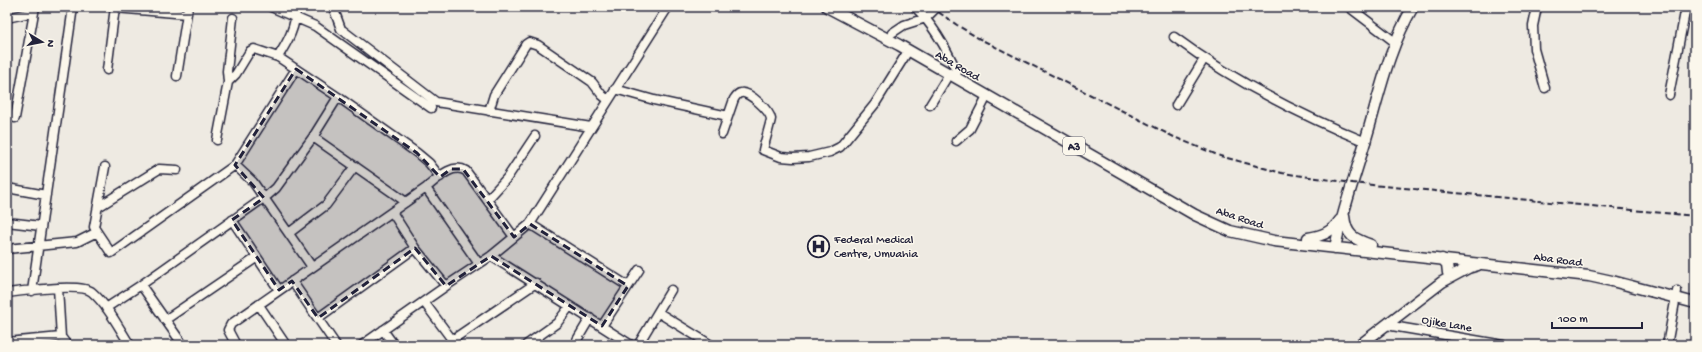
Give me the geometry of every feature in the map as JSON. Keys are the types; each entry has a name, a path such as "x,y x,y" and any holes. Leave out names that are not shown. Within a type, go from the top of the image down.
{"main road":[{"name":"Aba Road","path":"828,7 908,51 953,73 1133,176 1195,215 1230,230 1274,241 1371,245 1459,258 1590,270 1676,294 1695,303"},
{"name":"Aba Road","path":"842,7 892,33 987,96 1133,176 1198,209 1232,224 1275,234 1308,238 1335,244 1442,259 1459,258 1482,264 1589,276 1676,294 1695,296"},
{"path":"1335,244 1395,42 1413,7"},
{"path":"1308,238 1329,232 1344,214"},
{"path":"1344,214 1346,227 1350,235 1357,240 1371,245"},
{"path":"1459,258 1459,273"},
{"path":"1442,282 1459,258"},
{"path":"1442,259 1448,264 1448,273"},
{"path":"1360,345 1442,282 1468,268 1482,264"}],"street":[{"path":"32,290 73,7"},
{"path":"271,7 316,26 431,108"},
{"path":"278,58 287,43 296,18 296,7"},
{"path":"333,7 342,29 436,102 590,127"},
{"path":"362,345 491,256 530,224 586,136 590,127 668,7"},
{"path":"915,7 926,18 946,46 953,73 930,105"},
{"path":"892,33 904,25 926,18 937,7"},
{"path":"1349,7 1395,42"},
{"path":"1537,7 1533,26 1534,50 1545,88"},
{"path":"1669,95 1686,7"},
{"path":"107,70 115,8 187,10 177,76"},
{"path":"7,18 35,10 16,118"},
{"path":"218,140 228,82 227,71 233,18"},
{"path":"1174,37 1204,59 1264,95 1321,123 1366,142"},
{"path":"489,111 494,95 526,44 529,42 538,44 592,82 608,100"},
{"path":"228,82 236,74 250,51 254,49 261,50 296,69 417,153 429,163 440,177"},
{"path":"722,134 734,99 742,92 747,93 768,111 771,120 764,150 781,157 793,158 809,158 830,152 840,147 875,104 908,51"},
{"path":"1176,105 1204,59"},
{"path":"105,168 94,227 111,253 235,165 296,69"},
{"path":"616,89 654,100 728,116"},
{"path":"956,141 970,129 977,119 987,96"},
{"path":"106,308 141,285 276,188 313,137 338,97"},
{"path":"487,200 507,178 535,136"},
{"path":"313,137 406,202"},
{"path":"235,165 253,182 312,267"},
{"path":"289,234 326,205 355,166"},
{"path":"98,207 159,169 177,170"},
{"path":"236,345 229,335 228,327 451,169 463,169 514,237"},
{"path":"7,188 46,195"},
{"path":"426,188 479,264"},
{"path":"392,212 415,248 446,286"},
{"path":"232,220 256,258 279,290"},
{"path":"7,222 41,226"},
{"path":"530,224 628,286"},
{"path":"7,249 77,242 96,232"},
{"path":"318,318 415,248"},
{"path":"491,256 536,283 627,344"},
{"path":"166,320 256,258"},
{"path":"602,326 639,270"},
{"path":"292,281 336,345"},
{"path":"424,302 454,343 536,283"},
{"path":"141,285 183,345"},
{"path":"58,288 61,337 67,345"},
{"path":"7,293 58,288 88,289 106,308 130,345"},
{"path":"638,345 659,313 671,290"},
{"path":"1667,345 1676,294"},
{"path":"259,305 286,345"},
{"path":"526,345 557,323 570,306"},
{"path":"659,313 711,345"},
{"path":"574,345 590,318"},
{"name":"Ojike Lane","path":"1386,324 1504,345"},
{"path":"384,330 394,345"},
{"path":"7,342 61,337"}],"highlighted area":[{"path":"296,69 417,153 440,177 451,169 463,169 514,237 530,224 628,286 602,326 491,256 446,286 415,248 318,318 292,281 279,290 232,220 264,198 235,165"}],"railway":[{"path":"931,7 978,38 1174,137 1220,156 1282,173 1352,183 1695,216"}],"place":[{"name":"Federal Medical Centre, Umuahia","path":"818,246"}]}
